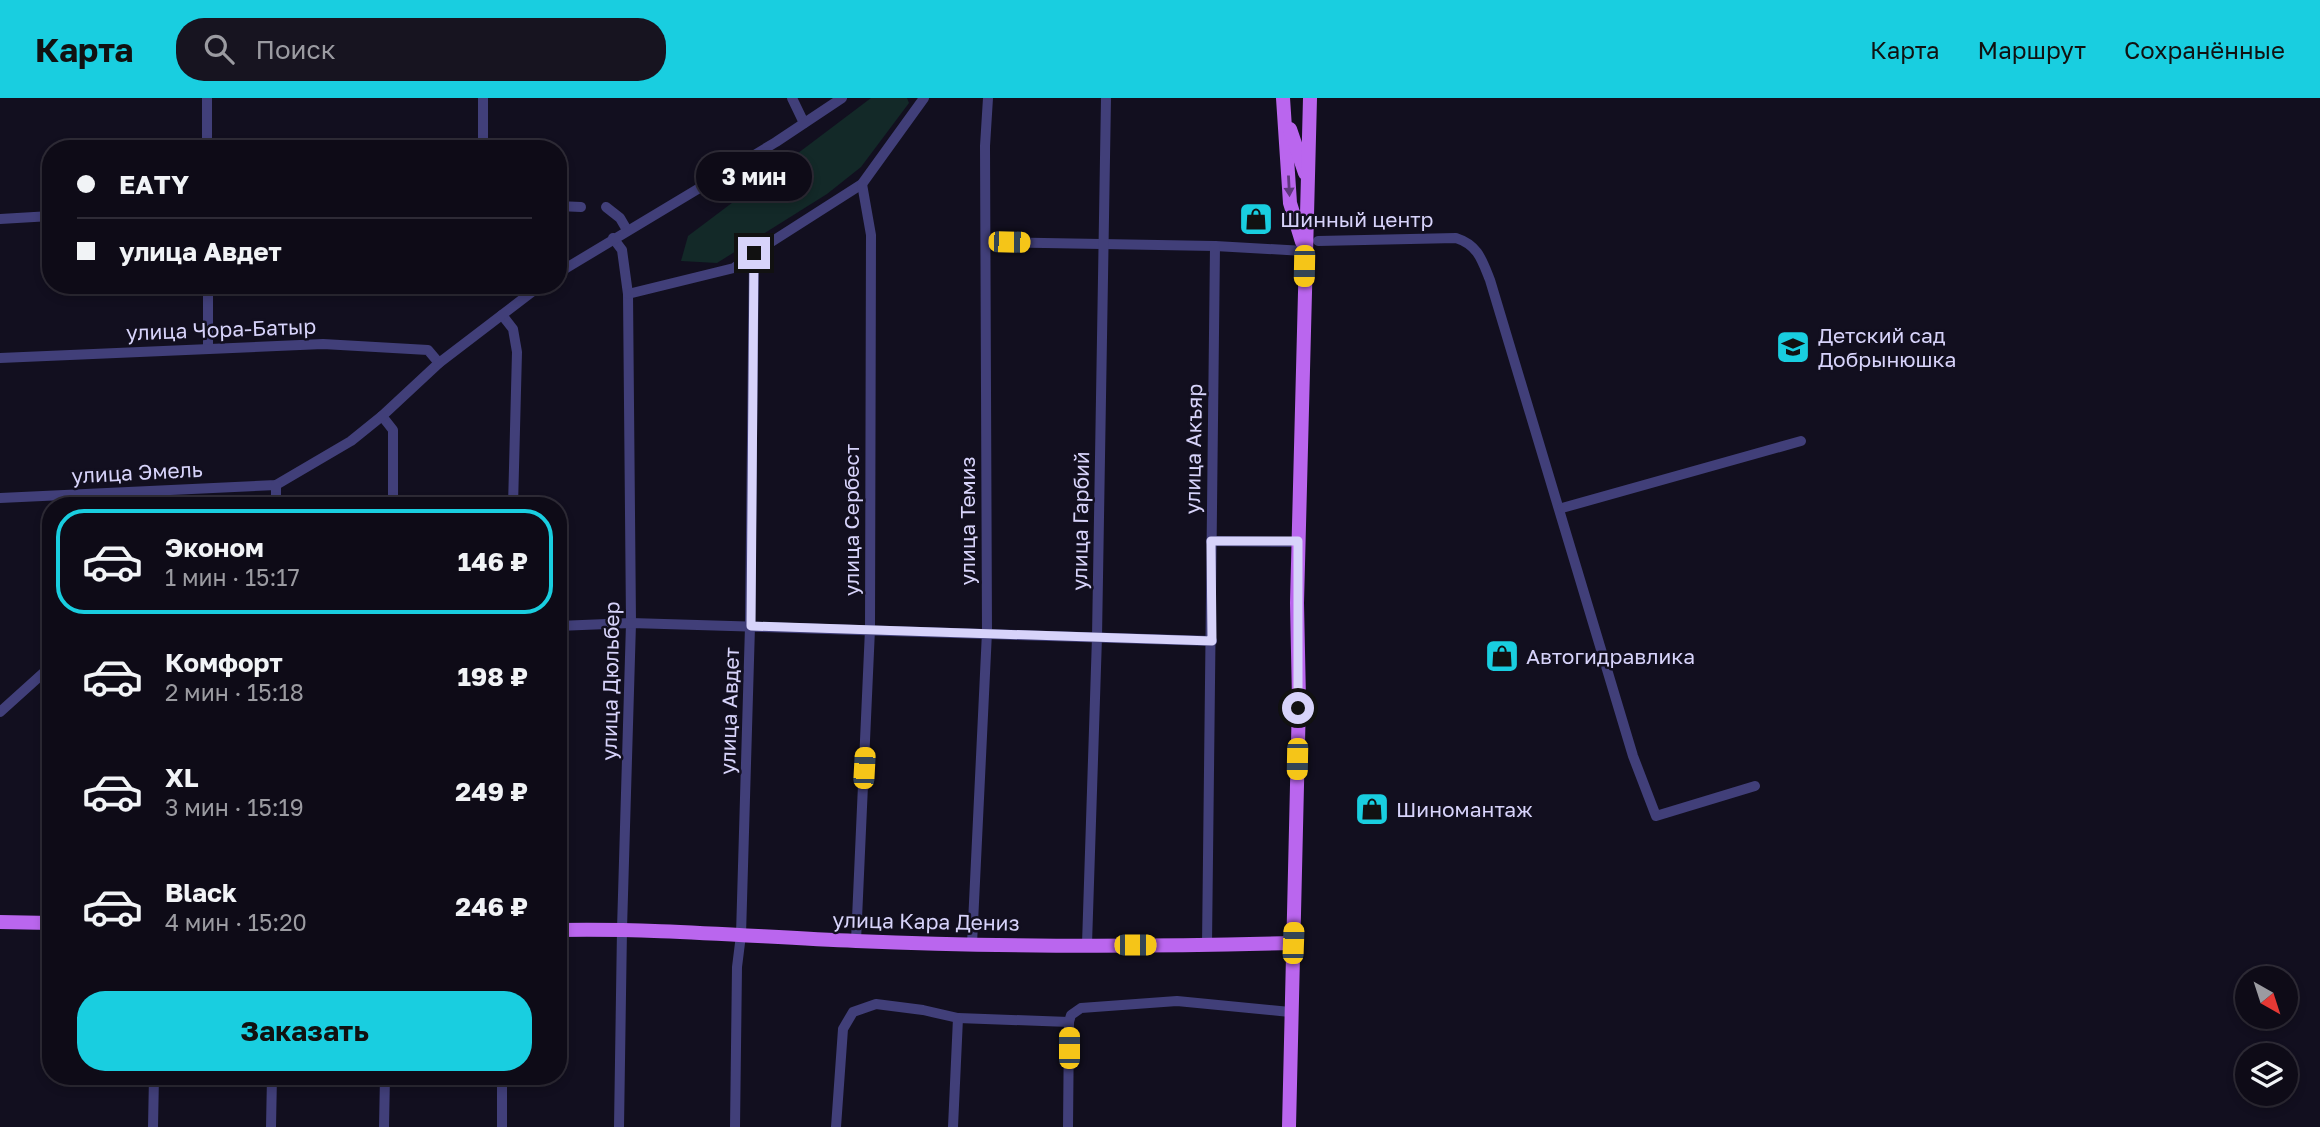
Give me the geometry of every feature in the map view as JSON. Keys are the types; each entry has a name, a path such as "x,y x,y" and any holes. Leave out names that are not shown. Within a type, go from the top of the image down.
{"main road":[{"path":"1283,98 1290,203 1304,251"},
{"path":"1289,1127 1299,700 1298,541 1310,98"},
{"path":"1285,118 1308,183"},
{"path":"0,922 42,923"},
{"name":"улица Кара Дениз","path":"567,930 622,929 972,944 1293,943"}],"street":[{"path":"207,98 207,140"},
{"path":"483,98 483,140"},
{"path":"792,98 804,123"},
{"path":"567,266 842,98"},
{"path":"628,294 734,268 862,184 924,98"},
{"name":"улица Темиз","path":"972,944 987,632 985,146 988,98"},
{"name":"улица Гарбий","path":"1087,944 1097,637 1106,98"},
{"name":"улица Сербест","path":"856,941 870,629 871,235 862,184"},
{"path":"567,206 581,207"},
{"path":"606,207 620,218 627,230"},
{"path":"0,219 42,217"},
{"name":"улица Дюльбер","path":"613,238 622,250 628,294 631,623 619,1127"},
{"path":"1318,242 1456,238 1468,242 1480,253 1633,756 1656,816 1755,786"},
{"path":"986,242 1215,246 1304,251"},
{"name":"улица Акъяр","path":"1208,945 1215,246"},
{"name":"улица Авдет","path":"736,1127 737,967 741,935 751,626 754,253"},
{"path":"208,294 208,348"},
{"path":"276,497 276,485 351,441 439,363 529,294"},
{"path":"502,315 513,329 517,352 513,497"},
{"name":"улица Чора-Батыр","path":"0,358 323,344 428,350 439,363"},
{"path":"382,416 393,430 393,497"},
{"path":"1562,508 1801,441"},
{"name":"улица Эмель","path":"0,498 276,485"},
{"path":"1211,541 1298,541"},
{"path":"567,626 631,623 1212,641"},
{"path":"0,712 42,674"},
{"path":"1068,1127 1069,1022 1080,1008 1177,1001 1290,1012"},
{"path":"836,1127 843,1029 853,1012 876,1004 958,1018 1069,1022"},
{"path":"953,1127 958,1018"},
{"path":"153,1127 154,1085"},
{"path":"271,1085 271,1127"},
{"path":"384,1127 385,1085"},
{"path":"502,1085 502,1127"}],"green space":[{"path":"871,98 907,98 909,103 861,167 827,194 717,263 681,261 688,236"}],"place":[{"name":"Шинный центр","path":"1256,219"},
{"name":"Детский сад Добрынюшка","path":"1793,347"},
{"name":"Автогидравлика","path":"1502,656"},
{"name":"Шиномантаж","path":"1372,809"}],"route":[{"path":"754,253 751,626 1212,641 1211,541 1298,541 1298,708"}]}
